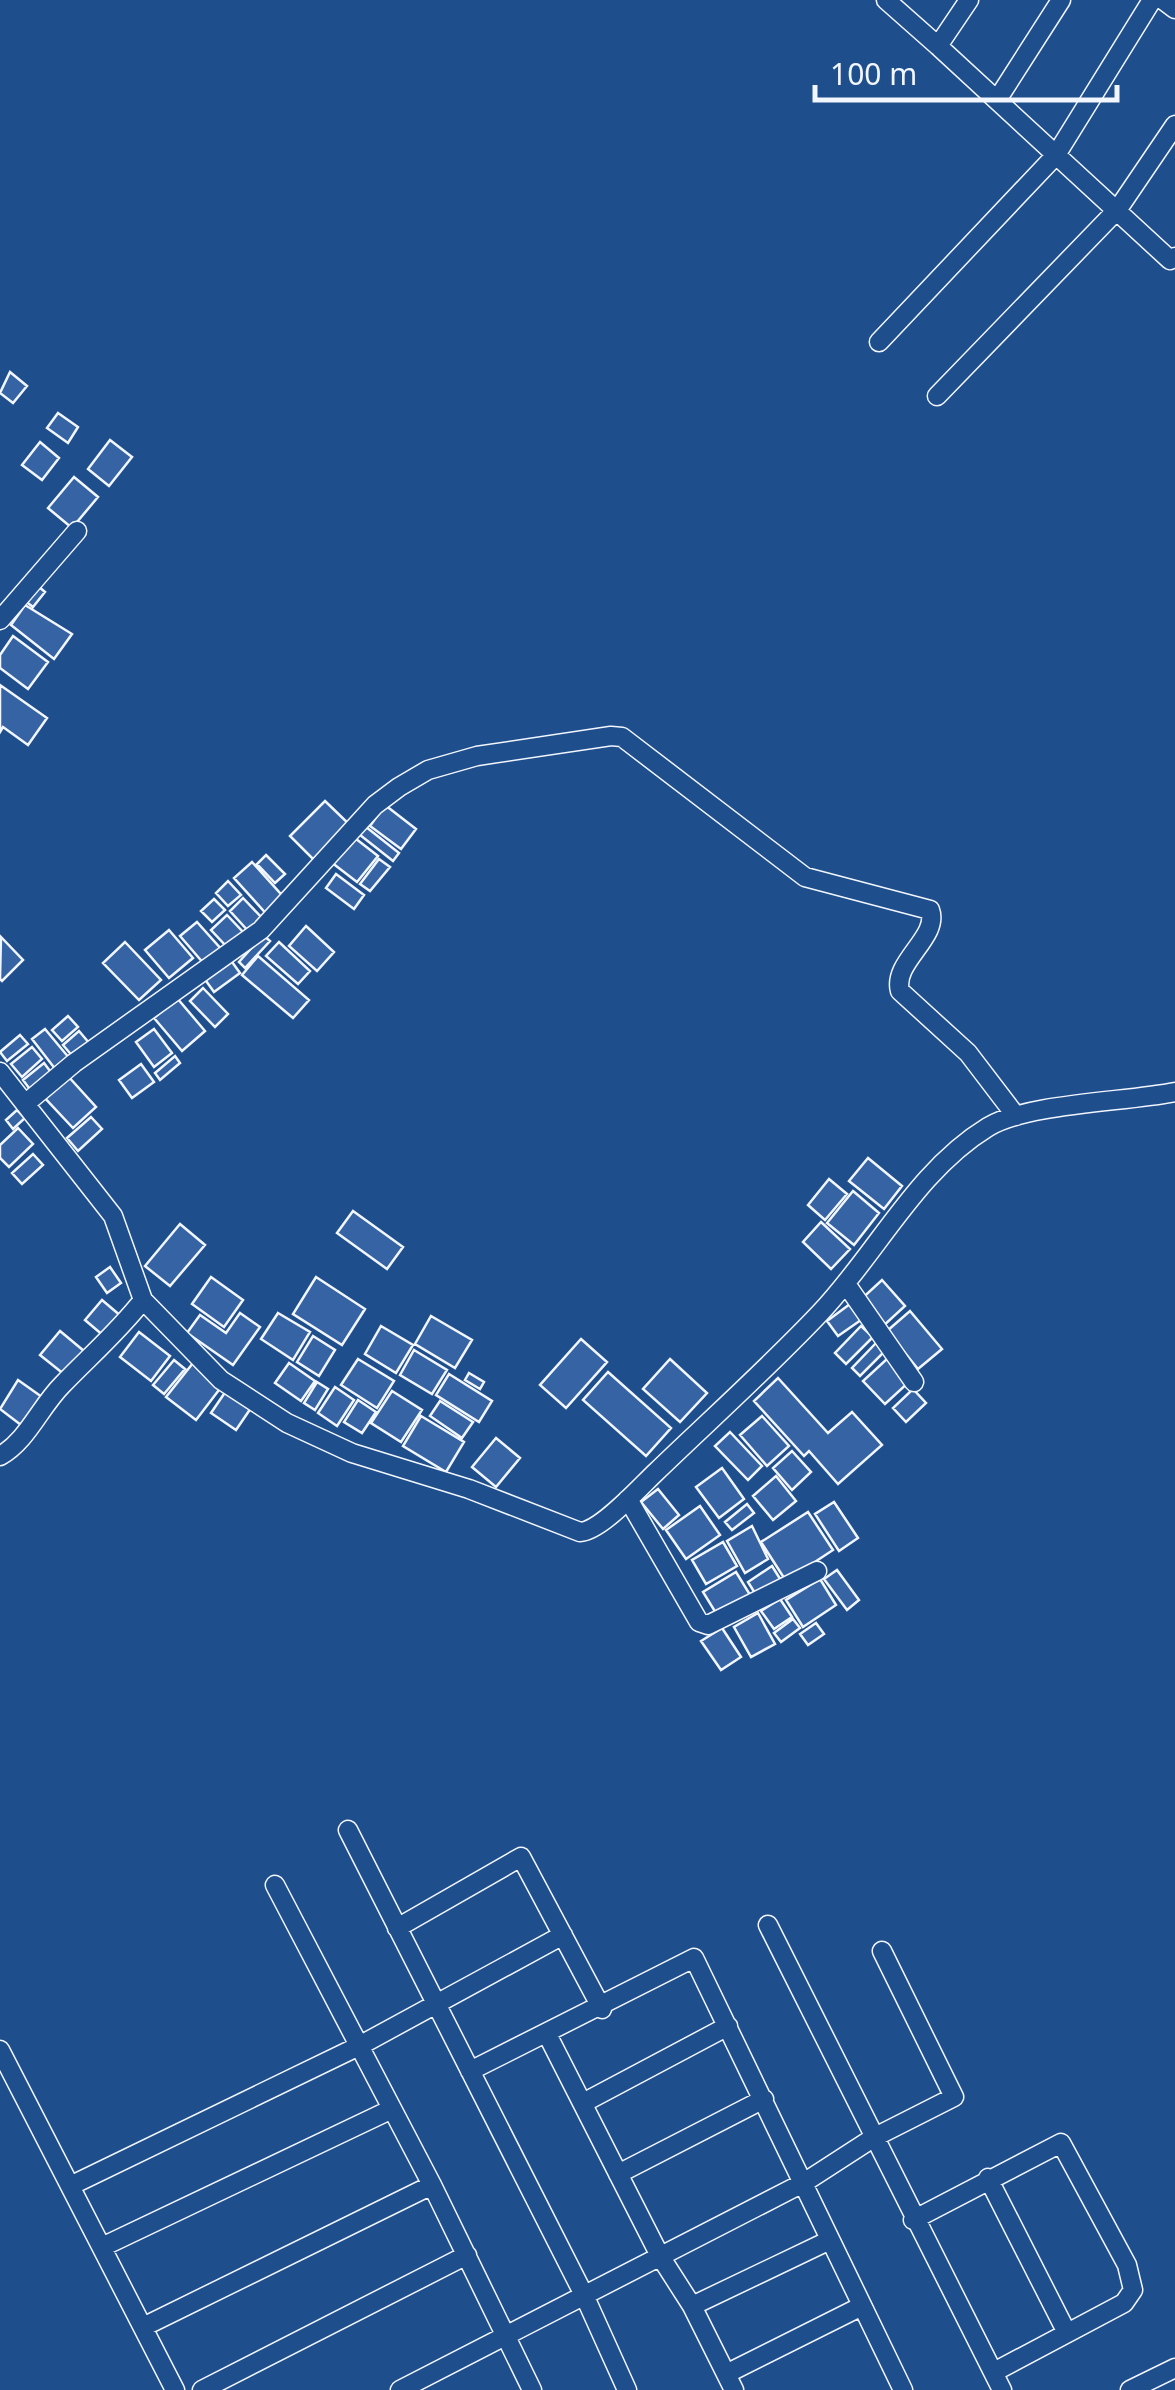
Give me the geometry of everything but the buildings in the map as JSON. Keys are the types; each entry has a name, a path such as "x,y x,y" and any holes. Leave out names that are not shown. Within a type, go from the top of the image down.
{"street":[{"path":"886,0 1118,210 1159,254 1170,260 1175,258"},
{"path":"938,46 969,0"},
{"path":"996,100 1061,0"},
{"path":"879,342 1056,155 1152,0"},
{"path":"1163,0 1175,10"},
{"path":"937,396 1118,210 1175,125"},
{"path":"0,620 77,531"},
{"path":"25,1104 90,1051 261,930 376,804 400,786 428,770 477,756 610,736 622,738 804,876 930,910 931,924 899,977 900,991 968,1053 1016,1116"},
{"path":"0,1072 112,1216 143,1300 221,1380 287,1423 352,1452 469,1489 580,1532 589,1532 628,1499 753,1384 846,1284 912,1196 989,1126 1016,1116 1175,1092"},
{"path":"846,1284 914,1382"},
{"path":"0,1456 16,1444 63,1384 118,1332 143,1300"},
{"path":"628,1499 699,1622 708,1624 817,1571"},
{"path":"348,1830 585,2296 626,2390"},
{"path":"397,1928 521,1857 602,2008"},
{"path":"275,1885 432,2185 532,2390"},
{"path":"768,1925 913,2220 1002,2390"},
{"path":"70,2186 359,2046 562,1936"},
{"path":"400,2390 805,2182 872,2138 954,2097 882,1952"},
{"path":"470,2072 548,2036 694,1958 903,2390"},
{"path":"583,2103 728,2026"},
{"path":"548,2036 660,2256 692,2306 731,2382 862,2306"},
{"path":"0,2050 175,2390"},
{"path":"618,2174 764,2099"},
{"path":"102,2247 392,2110"},
{"path":"913,2220 1061,2143 1127,2265 1132,2280 1129,2298 994,2372"},
{"path":"988,2178 1066,2330"},
{"path":"143,2327 432,2185"},
{"path":"692,2306 830,2240"},
{"path":"202,2390 467,2255"},
{"path":"1130,2390 1175,2368"}]}
